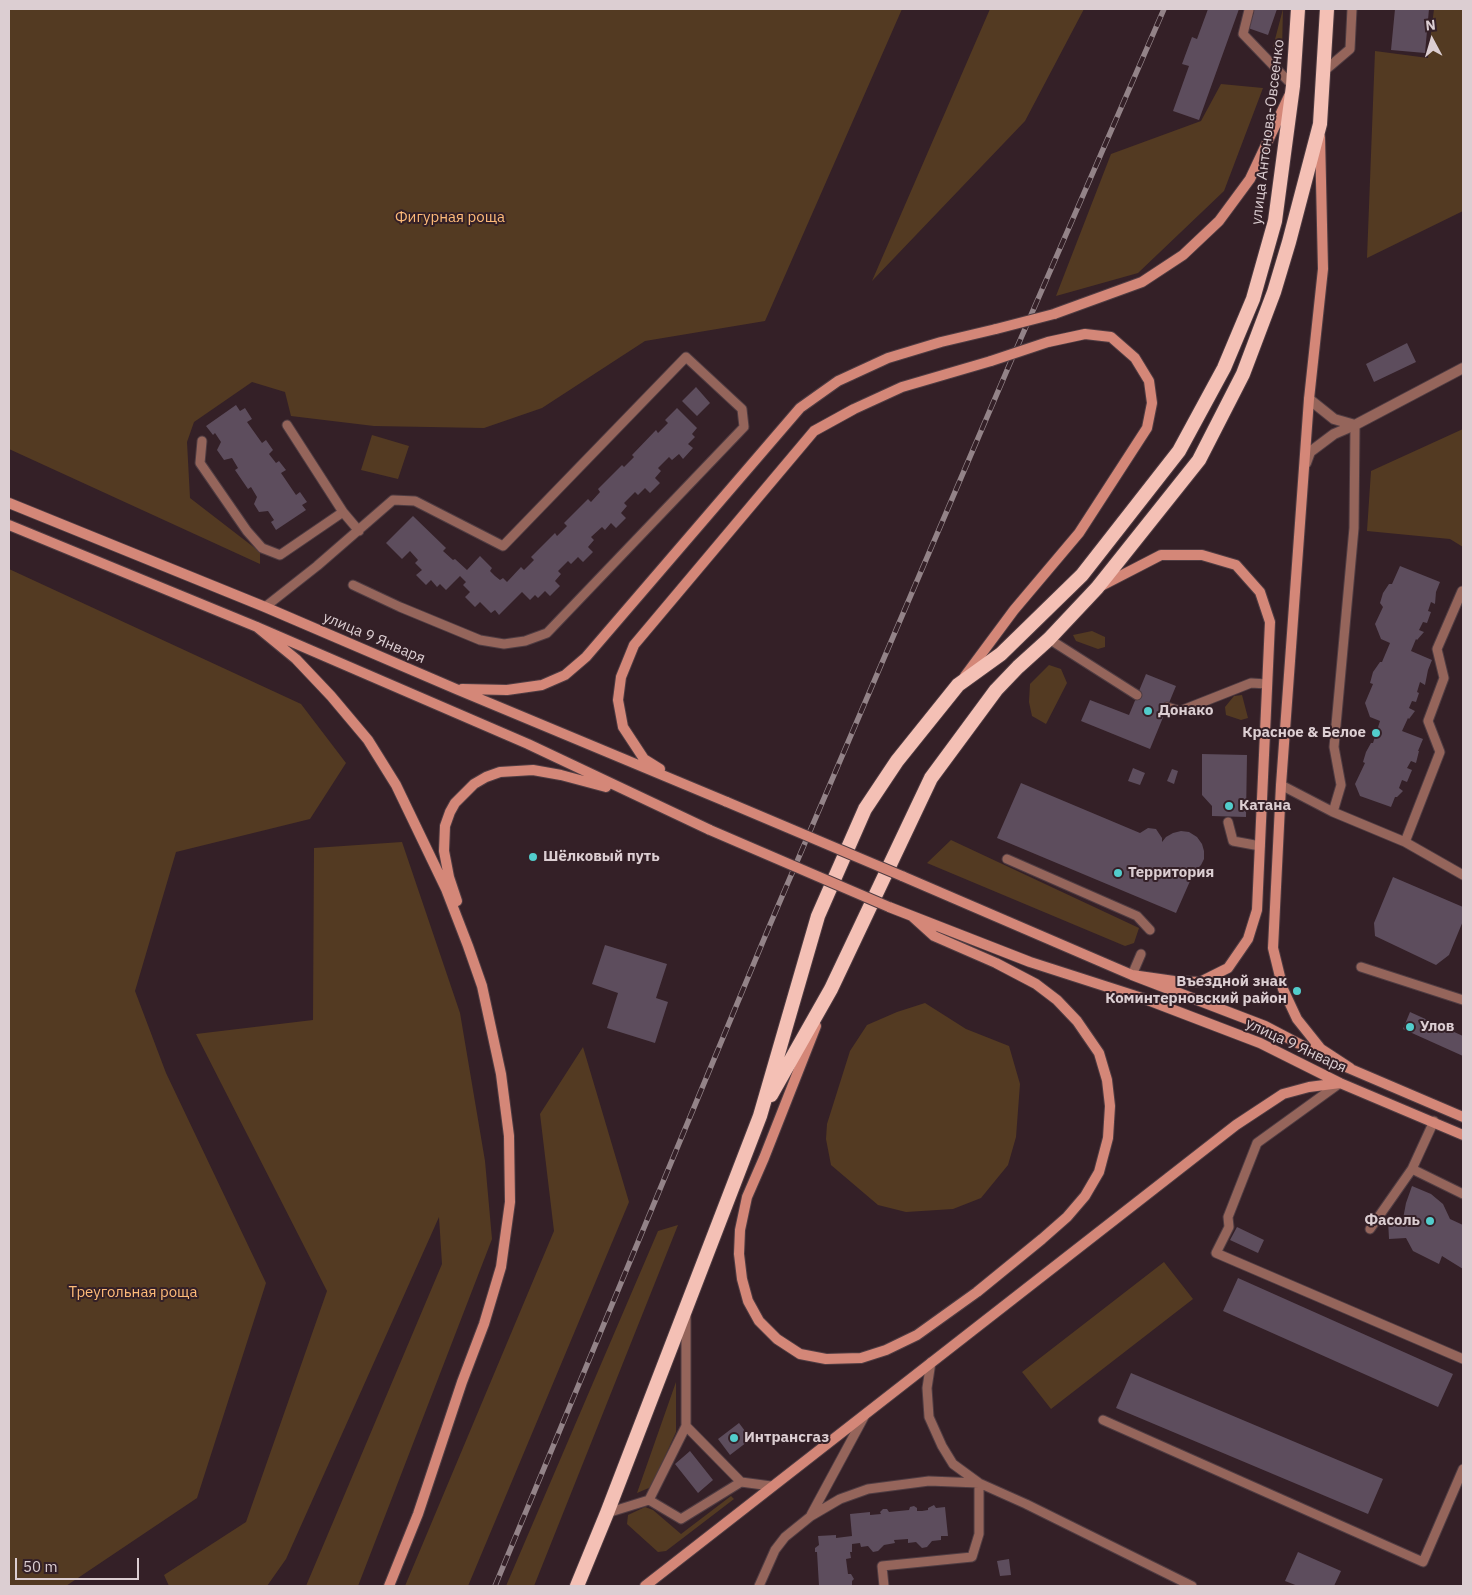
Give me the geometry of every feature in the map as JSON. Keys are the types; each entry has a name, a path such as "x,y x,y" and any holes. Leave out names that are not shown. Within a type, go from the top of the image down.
{"highway":[{"name":"улица Антонова-Овсеенко","path":"760,1116 818,916 865,809 896,761 958,684 1001,654 1082,575 1179,451 1224,368 1253,300 1275,221 1293,86 1298,9"},
{"path":"578,1586 760,1116 831,989 931,778 996,690 1049,639 1097,588 1199,460 1243,374 1274,292 1320,124 1327,9"}],"main road":[{"path":"456,689 507,690 542,685 565,675 586,657 800,408 838,381 888,358 941,342 1054,314 1142,282 1183,255 1220,221 1250,179 1293,86"},
{"path":"1320,124 1323,268 1304,466 1281,785 1273,948 1283,989 1297,1019 1321,1049 1350,1068"},
{"path":"680,783 644,759 623,727 618,700 621,678 634,645 814,431 854,409 902,387 1048,342 1085,334 1111,337 1136,358 1149,381 1152,403 1147,428 1079,533 1014,610 958,684"},
{"name":"улица 9 Января","path":"9,503 265,607 1132,975 1265,1026 1312,1052 1463,1116"},
{"path":"9,525 257,627 528,744 631,794"},
{"path":"1097,588 1161,555 1202,555 1236,565 1260,592 1270,622 1257,910 1248,939 1228,968 1200,982 1174,981 1132,975"},
{"path":"257,627 296,659 327,692 356,725 382,760 396,785 446,889 468,946 482,986 502,1074 509,1136 510,1202 501,1267 484,1324 462,1382 418,1514 389,1586"},
{"path":"468,946 449,877 444,851 445,826 450,812 462,794 480,780 500,772 533,770 561,775 631,794"},
{"name":"улица 9 Января","path":"631,794 913,917 1030,962 1145,999 1260,1043 1340,1083 1463,1135"},
{"path":"831,989 747,1197 740,1230 739,1254 742,1279 748,1301 759,1321 777,1339 800,1354 826,1359 861,1358 886,1350 917,1335 977,1292 1042,1240 1086,1196 1099,1172 1108,1138 1110,1106 1107,1080 1099,1053 1077,1021 1057,1000 1036,984 996,963 934,936 913,917"},
{"path":"644,1586 1236,1125 1283,1094 1310,1087 1340,1083"}],"street":[{"path":"1304,466 1310,452 1319,443 1462,369"},
{"path":"1309,399 1334,419 1355,425"}],"lane":[{"path":"1323,72 1350,48 1352,9"},
{"path":"1249,10 1243,34 1293,86"},
{"path":"265,607 359,531 393,500 416,501 504,546 686,357 742,409 744,428 547,633 525,641 504,644 480,640 400,607 353,585"},
{"path":"287,425 343,512 359,531"},
{"path":"1333,812 1341,785 1334,747 1354,528 1355,425"},
{"path":"202,441 200,463 247,531 262,548 280,555 343,512"},
{"path":"1405,842 1440,752 1428,720 1444,678 1437,649 1462,591"},
{"path":"1049,639 1137,694"},
{"path":"1168,707 1180,711 1250,684 1267,684"},
{"path":"1281,785 1333,812 1405,842 1463,875"},
{"path":"1228,822 1233,842 1260,846"},
{"path":"1007,859 1137,916 1150,930"},
{"path":"1132,975 1141,954"},
{"path":"1361,967 1463,1000"},
{"path":"1340,1083 1257,1143 1228,1217 1228,1227 1216,1253 1463,1359"},
{"path":"1370,1229 1412,1169 1434,1122"},
{"path":"1412,1169 1463,1194"},
{"path":"607,1513 650,1500 686,1426 686,1308"},
{"path":"931,1362 927,1388 929,1417 942,1446 954,1464 979,1483 1026,1504 1192,1586"},
{"path":"810,1516 867,1412"},
{"path":"1104,1420 1423,1562 1463,1469"},
{"path":"686,1426 741,1482 771,1486"},
{"path":"759,1586 775,1550 785,1537 810,1516 840,1499 868,1488 928,1481 979,1483"},
{"path":"650,1500 681,1519 741,1482"},
{"path":"884,1586 882,1566 972,1557 980,1534 979,1483"}],"green space":[{"name":"Фигурная роща","path":"9,9 902,9 765,321 645,341 542,408 484,428 374,426 291,416 285,392 252,382 194,422 187,442 190,498 260,552 260,564 9,449"},
{"path":"990,9 1084,9 1025,121 872,281"},
{"path":"1283,9 1282,50 1277,53 1273,47"},
{"path":"1434,9 1463,9 1463,211 1367,258 1375,51 1428,58"},
{"path":"1221,84 1263,88 1224,191 1138,273 1056,296 1111,154 1201,121"},
{"path":"1463,429 1463,547 1450,539 1367,531 1371,471"},
{"path":"372,435 409,446 398,479 361,470"},
{"name":"Треугольная роща","path":"9,569 301,704 346,763 310,819 176,852 135,991 166,1073 266,1283 197,1498 66,1586 9,1586"},
{"path":"1092,631 1105,637 1105,647 1098,649 1076,641 1073,635"},
{"path":"1049,665 1061,669 1067,683 1046,724 1032,716 1029,702 1030,684"},
{"path":"1242,695 1248,718 1241,720 1226,715 1225,707 1234,696"},
{"path":"951,840 1139,928 1134,943 1125,946 927,863"},
{"path":"402,842 460,1013 485,1161 492,1239 358,1586 306,1586 442,1264 439,1217 286,1559 267,1586 169,1586 164,1575 246,1522 327,1291 196,1034 313,1020 314,848"},
{"path":"925,1003 966,1029 1009,1046 1020,1084 1016,1137 1008,1165 981,1198 953,1209 906,1212 878,1205 831,1165 826,1139 827,1124 850,1051 867,1025 897,1012"},
{"path":"583,1047 629,1202 468,1586 405,1586 554,1231 540,1114"},
{"path":"678,1225 534,1586 506,1586 658,1231"},
{"path":"1164,1262 1193,1299 1051,1409 1022,1372"},
{"path":"676,1382 676,1432 651,1487 637,1493"},
{"path":"731,1496 734,1499 666,1551 658,1552 627,1524 628,1515 645,1507 653,1510 681,1534"}],"building":[{"path":"1208,9 1239,9 1199,120 1173,111 1189,66 1182,64 1192,37 1197,39"},
{"path":"1245,9 1277,9 1268,35 1248,28 1254,12"},
{"path":"1395,9 1429,9 1425,53 1391,50"},
{"path":"1407,343 1416,362 1374,382 1366,364"},
{"path":"696,387 710,403 697,416 682,401"},
{"path":"236,405 240,411 245,408 252,419 247,422 262,443 266,440 273,450 269,454 276,463 279,461 286,470 281,473 296,495 300,492 307,502 302,505 306,510 276,530 271,522 274,520 268,511 259,512 254,504 257,497 251,487 248,489 235,470 238,468 232,458 224,460 217,450 221,442 215,433 213,435 206,426"},
{"path":"677,408 697,428 692,434 695,437 688,444 693,448 683,459 679,454 672,460 669,457 658,468 661,471 655,478 660,483 650,493 645,488 638,495 635,492 624,503 627,506 621,513 626,518 616,528 611,523 605,530 602,527 591,537 594,540 588,547 593,552 583,562 578,557 571,564 568,561 558,571 561,574 555,581 560,586 550,596 545,591 538,598 535,595 530,600 522,592 499,615 495,610 491,613 480,602 475,607 465,597 470,592 463,585 466,582 460,576 446,590 440,584 437,587 431,580 426,585 416,575 422,570 415,563 418,560 410,551 402,559 386,543 413,516 446,548 443,551 467,570 480,556 492,568 490,571 495,576 500,580 503,578 507,582 521,567 524,570 534,560 531,557 555,533 557,536 567,526 564,523 588,499 591,502 600,492 598,489 622,465 624,467 634,457 632,455 656,430 658,433 668,423 665,420"},
{"path":"1400,566 1440,582 1436,592 1435,604 1431,602 1428,611 1431,612 1427,623 1423,622 1419,630 1424,632 1416,639 1411,651 1432,660 1425,685 1420,682 1416,702 1412,701 1409,708 1415,711 1408,718 1402,731 1423,739 1416,763 1411,761 1407,768 1412,770 1407,782 1402,780 1399,788 1403,791 1395,797 1391,807 1360,796 1355,784 1365,763 1363,762 1366,752 1371,743 1373,743 1380,721 1370,717 1365,703 1373,684 1370,683 1373,672 1382,662 1390,643 1381,639 1375,624 1383,607 1380,603 1383,593 1389,584 1392,584"},
{"name":"Донако","path":"1146,674 1176,686 1150,749 1081,721 1090,700 1129,715"},
{"path":"1202,754 1247,755 1246,817 1212,816 1212,806 1202,795"},
{"path":"1133,768 1145,773 1140,785 1128,781"},
{"path":"1172,769 1178,771 1174,784 1167,781"},
{"path":"1021,783 1140,833 1148,828 1156,829 1162,838 1162,842 1166,837 1181,831 1189,832 1197,837 1202,844 1204,859 1194,872 1176,913 997,838"},
{"path":"1393,877 1463,907 1463,921 1449,955 1436,965 1375,936 1374,923"},
{"path":"605,945 667,964 656,998 668,1002 655,1043 607,1028 618,993 592,984"},
{"path":"1410,1012 1463,1036 1463,1056 1403,1029"},
{"path":"1412,1186 1431,1194 1443,1204 1450,1219 1463,1225 1463,1269 1442,1256 1439,1264 1413,1251 1406,1238 1389,1239 1388,1220 1403,1219"},
{"path":"1237,1227 1264,1240 1258,1253 1230,1240"},
{"path":"1238,1278 1453,1374 1438,1407 1223,1311"},
{"path":"1131,1373 1383,1479 1368,1514 1116,1408"},
{"path":"739,1423 751,1439 730,1455 718,1439"},
{"path":"690,1451 713,1480 698,1493 675,1464"},
{"path":"934,1505 936,1508 945,1507 948,1536 941,1536 941,1540 932,1541 927,1547 922,1548 916,1542 908,1543 908,1539 894,1540 895,1543 884,1545 878,1551 873,1552 868,1546 861,1547 860,1543 852,1544 851,1558 846,1559 848,1574 851,1574 854,1579 852,1586 819,1586 817,1552 815,1552 815,1548 819,1545 818,1536 836,1535 836,1538 852,1536 850,1514 870,1512 870,1515 881,1514 880,1512 883,1509 887,1509 889,1512 909,1510 910,1507 914,1506 917,1508 917,1511 922,1511 928,1510 928,1508"},
{"path":"1298,1552 1341,1571 1334,1586 1298,1586 1285,1581"},
{"path":"1009,1559 1011,1575 1000,1576 997,1561"}],"railway":[{"path":"495,1586 769,927 1164,9"}],"place":[{"name":"Донако","path":"1148,711"},
{"name":"Красное & Белое","path":"1376,733"},
{"name":"Катана","path":"1229,806"},
{"name":"Шёлковый путь","path":"533,857"},
{"name":"Территория","path":"1118,873"},
{"name":"Въездной знак Коминтерновский район","path":"1297,991"},
{"name":"Улов","path":"1410,1027"},
{"name":"Фасоль","path":"1430,1221"},
{"name":"Интрансгаз","path":"734,1438"}]}
